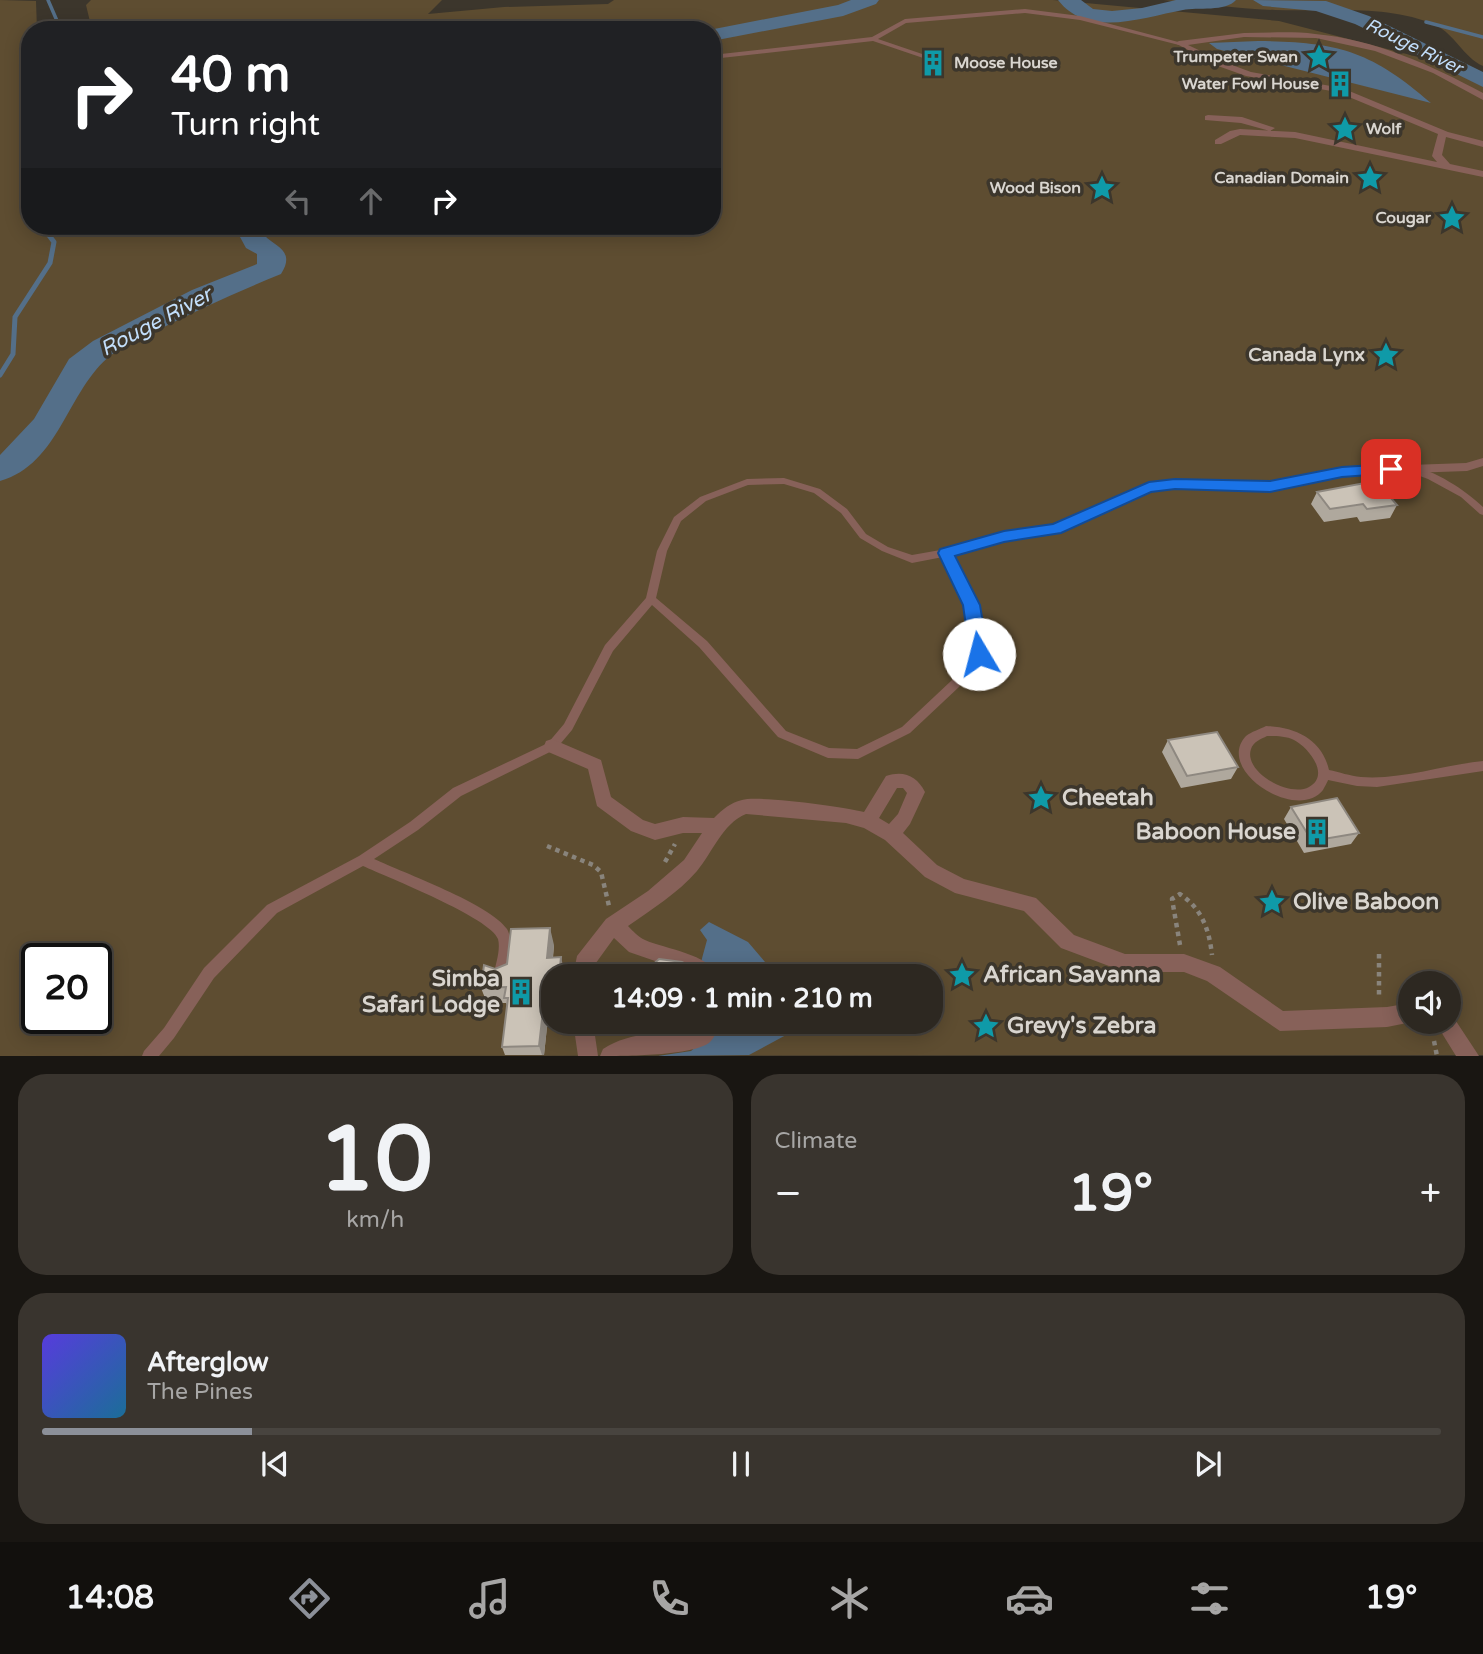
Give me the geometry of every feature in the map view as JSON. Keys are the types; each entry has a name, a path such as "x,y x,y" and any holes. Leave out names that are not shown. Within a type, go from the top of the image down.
{"street":[{"path":"1179,43 1244,35 1316,36 1377,49 1436,71 1483,97"},
{"path":"1179,43 1220,64 1249,74 1339,89 1445,134 1483,144"},
{"path":"1208,118 1242,120 1295,135 1483,174"},
{"path":"1221,118 1233,133"},
{"path":"1218,142 1233,133 1295,135"},
{"path":"1445,134 1440,137 1437,156 1448,166"},
{"path":"1464,139 1483,137"},
{"path":"1410,470 1467,467 1483,461"},
{"path":"552,746 595,765 603,800 637,827 655,832 683,825 719,826"},
{"path":"868,821 892,781 907,781 916,792 904,819 891,834"},
{"path":"584,964 613,925 655,897 690,866 719,826 732,812 745,806 846,815 868,821 891,834 931,871 961,887 1030,904 1068,942 1125,963 1184,963 1213,974 1280,1021 1398,1015"},
{"path":"613,925 636,946 690,964"},
{"path":"585,1034 588,1055"},
{"path":"610,1055 621,1048 642,1042 675,1042 704,1034"},
{"path":"1454,1034 1469,1055"}],"lane":[{"path":"721,56 873,39 905,20 1025,11 1080,18 1179,43"},
{"path":"873,39 929,58"},
{"path":"149,1055 169,1033 209,973 272,909 363,860 414,826 457,792 552,746 568,727 609,648 650,599 662,551 677,519 703,499 747,482 784,481 817,491 844,511 863,536 885,549 912,559 1004,537 1056,529 1149,487 1175,484 1270,486 1351,471 1410,470 1431,477 1464,495 1483,512"},
{"path":"650,599 703,644 782,734 828,753 858,754 905,730 955,684 979,654 972,605 946,553"},
{"path":"1266,731 1286,733 1306,742 1316,751 1325,774 1322,783 1306,794 1282,793 1258,780 1250,771 1244,751 1255,734 1266,731"},
{"path":"1325,774 1361,782 1385,781 1456,767 1483,766"},
{"path":"363,860 458,902 497,923 504,936 500,977"}],"path":[{"path":"547,846 593,865 601,872 613,925"},
{"path":"1184,963 1171,900 1180,894 1191,900 1210,932 1213,974"},
{"path":"1379,954 1379,998 1387,1017"}],"shaded area":[{"path":"0,0 36,1 37,21 21,21 21,235 721,235 721,21 90,21 86,5 91,0 442,0 428,14 504,7 608,4 614,0 1053,0 1279,21 1422,58 1483,83 1483,1055 0,1056"},
{"path":"1163,0 1483,0 1483,66 1442,29 1417,18 1356,10 1261,9"}],"water":[{"path":"1258,41 1310,44 1351,53 1389,71 1431,103 1217,49 1209,43"},
{"path":"709,922 748,942 767,964 704,964 701,962 707,940 700,930"},
{"path":"711,1034 788,1034 749,1055 658,1056 691,1051"}],"building":[{"path":"1370,482 1379,492 1385,491 1397,505 1367,509 1363,504 1330,509 1317,492"},
{"path":"1217,732 1238,767 1187,776 1168,740"},
{"path":"1337,798 1359,833 1312,841 1291,807"},
{"name":"Simba Safari Lodge","path":"550,928 547,958 561,957 560,964 541,964 539,1046 502,1047 508,998 504,998 506,987 481,988 484,965 495,969 507,964 511,929"},
{"path":"659,959 686,964 653,964"}],"waterway":[{"path":"48,0 57,21"},
{"name":"Rouge River","path":"721,33 843,10 869,0"},
{"name":"Rouge River","path":"1068,0 1088,14 1112,17 1142,14 1184,4 1226,0"},
{"name":"Rouge River","path":"1263,0 1319,5 1362,20 1483,80"},
{"path":"1426,22 1483,37"},
{"path":"0,375 13,354 15,317 50,263 54,242 49,235"},
{"name":"Rouge River","path":"0,470 14,462 47,425 80,366 103,347 202,296 271,268 270,250 255,242 252,235"}],"place":[{"name":"Trumpeter Swan","path":"1319,57"},
{"name":"Moose House","path":"933,63"},
{"name":"Water Fowl House","path":"1340,84"},
{"name":"Wolf","path":"1345,129"},
{"name":"Canadian Domain","path":"1370,178"},
{"name":"Wood Bison","path":"1102,188"},
{"name":"Cougar","path":"1452,218"},
{"name":"Canada Lynx","path":"1386,355"},
{"name":"Cheetah","path":"1041,798"},
{"name":"Baboon House","path":"1317,832"},
{"name":"Olive Baboon","path":"1272,902"},
{"name":"African Savanna","path":"962,975"},
{"name":"Simba Safari Lodge","path":"521,992"},
{"name":"Grevy's Zebra","path":"986,1026"}],"route":[{"path":"979,654 972,605 946,553 1004,537 1056,529 1149,487 1175,484 1270,486 1342,472 1371,468 1391,469"}]}
